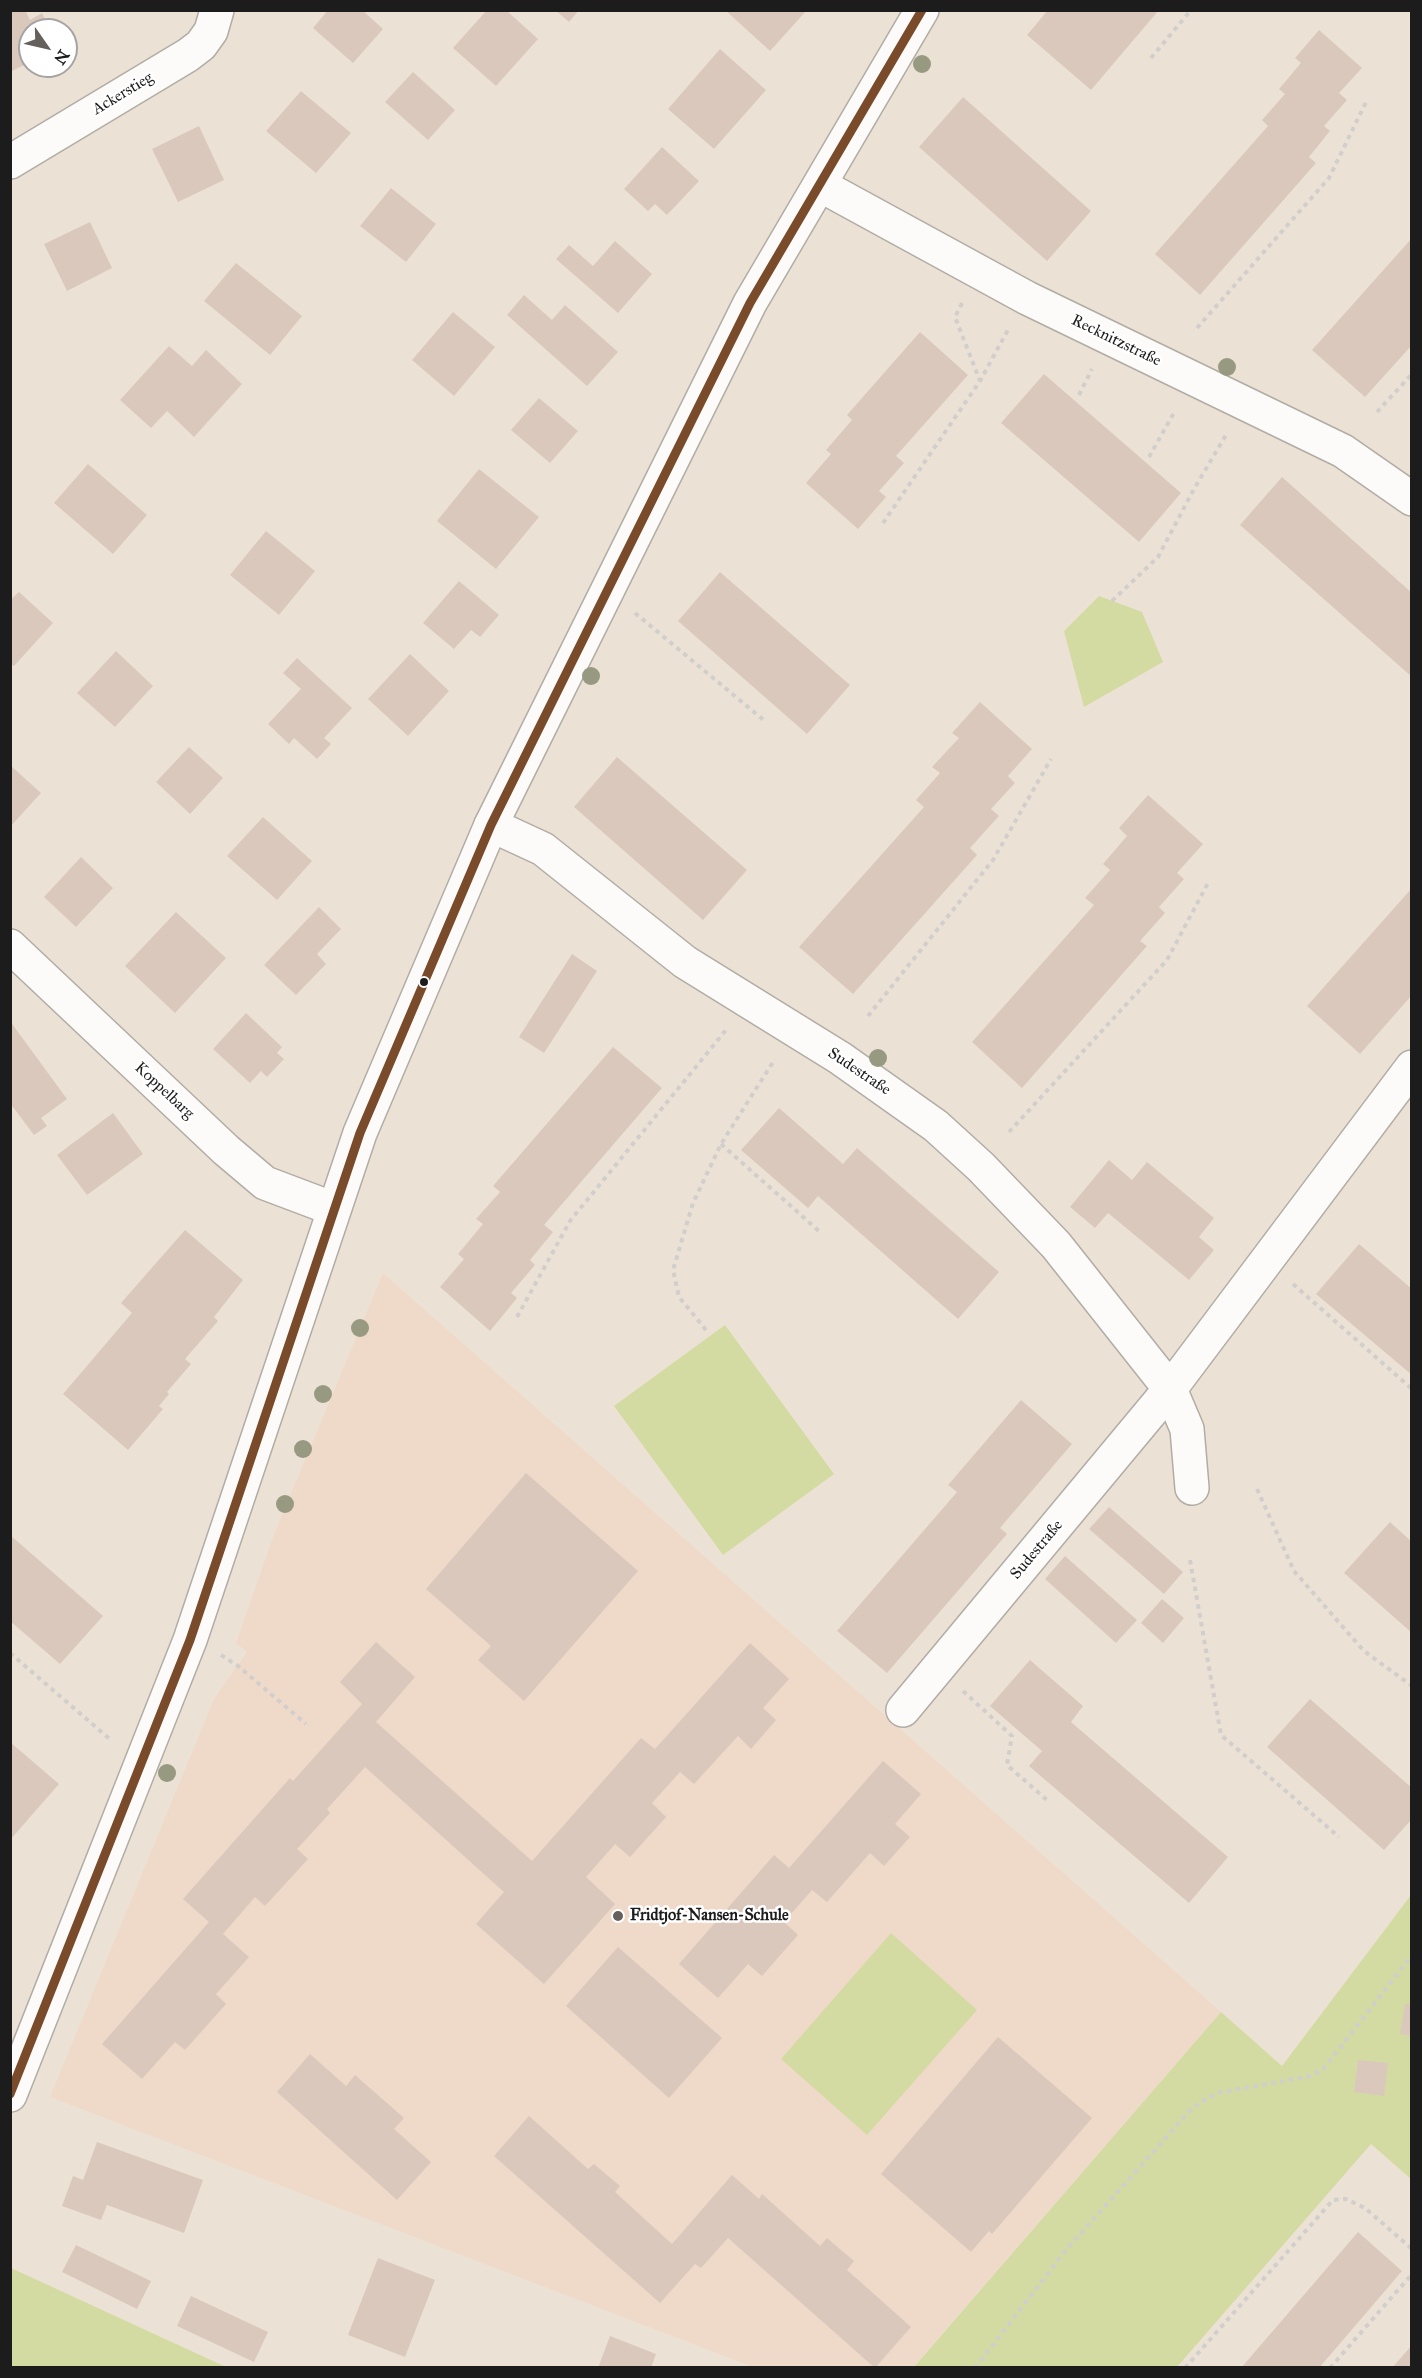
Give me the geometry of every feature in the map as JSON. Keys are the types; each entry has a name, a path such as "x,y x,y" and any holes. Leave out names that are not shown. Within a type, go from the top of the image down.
{"street":[{"name":"Ackerstieg","path":"10,162 188,55 201,45 211,31 217,10"},
{"path":"10,2095 189,1640 360,1133 491,825 750,303 922,10"},
{"name":"Recknitzstraße","path":"820,185 1027,298 1343,451 1412,499"},
{"name":"Sudestraße","path":"491,825 543,849 685,962 840,1058 936,1126 981,1167 1056,1245 1170,1389 1187,1429 1192,1488"},
{"name":"Koppelbarg","path":"10,946 226,1150 265,1183 334,1209"},
{"name":"Sudestraße","path":"903,1710 1170,1389 1412,1067"}],"path":[{"path":"1151,57 1191,10"},
{"path":"1197,328 1329,177 1366,100"},
{"path":"963,300 955,317 980,381"},
{"path":"883,523 980,381 1010,326"},
{"path":"1079,395 1096,359"},
{"path":"1377,412 1412,374"},
{"path":"1149,457 1178,405"},
{"path":"1112,601 1158,557 1194,489 1230,430"},
{"path":"628,607 766,722"},
{"path":"868,1016 993,860 1051,759"},
{"path":"1009,1132 1167,960 1208,883"},
{"path":"517,1317 570,1221 733,1022"},
{"path":"706,1330 679,1297 673,1270 693,1203 721,1144 781,1051"},
{"path":"721,1144 820,1232"},
{"path":"1267,1261 1412,1389"},
{"path":"1257,1489 1293,1571 1364,1651 1412,1686"},
{"path":"1190,1560 1221,1735 1339,1837"},
{"path":"10,1653 119,1747"},
{"path":"220,1655 238,1666 306,1724"},
{"path":"938,1669 1012,1736 1007,1765 1047,1800"},
{"path":"975,2367 1066,2250 1193,2107 1217,2093 1311,2076 1324,2068 1412,1955"},
{"path":"1185,2367 1333,2200 1346,2199 1365,2208 1412,2249"},
{"path":"1330,2367 1412,2274"}],"shaded area":[{"name":"Fridtjof-Nansen-Schule","path":"383,1273 1221,2012 913,2367 753,2367 50,2097 214,1699 247,1652 236,1643 273,1537"}],"green space":[{"path":"1099,596 1142,612 1163,662 1084,707 1064,631"},
{"path":"725,1325 834,1474 723,1555 614,1406"},
{"path":"1411,1895 1411,2179 1371,2144 1177,2367 913,2368 1221,2012 1282,2066"},
{"path":"891,1933 977,2010 867,2135 781,2059"},
{"path":"11,2268 226,2367 11,2367"}],"building":[{"path":"10,10 25,10 29,18 18,18 18,68 10,72"},
{"path":"328,10 362,10 383,29 353,63 313,28"},
{"path":"487,10 506,10 538,39 496,86 453,48"},
{"path":"555,10 579,10 569,22"},
{"path":"725,10 807,10 770,51"},
{"path":"1048,10 1159,10 1091,90 1027,35"},
{"path":"42,13 44,18 33,18"},
{"path":"1319,30 1362,68 1339,93 1347,100 1324,126 1330,131 1309,157 1316,163 1200,295 1155,254 1268,126 1262,120 1285,94 1279,89 1301,63 1295,58"},
{"path":"720,49 766,90 714,149 668,109"},
{"path":"413,72 455,110 428,140 385,102"},
{"path":"301,91 351,133 316,173 266,131"},
{"path":"963,97 1091,211 1047,261 919,147"},
{"path":"199,126 224,180 178,202 152,149"},
{"path":"662,147 699,181 667,215 655,204 648,211 624,189"},
{"path":"391,188 436,224 406,262 360,226"},
{"path":"90,222 112,268 67,291 44,244"},
{"path":"1412,238 1412,345 1365,397 1312,350"},
{"path":"615,241 652,274 618,313 556,259 569,245 593,266"},
{"path":"236,263 302,316 270,355 204,301"},
{"path":"524,295 552,320 565,305 618,352 587,386 507,315"},
{"path":"453,312 495,347 454,396 412,360"},
{"path":"920,332 968,375 896,456 904,463 879,491 886,497 858,529 806,483 831,454 826,450 852,420 847,415"},
{"path":"169,346 192,366 206,350 242,384 194,437 167,411 151,428 120,400"},
{"path":"1044,374 1181,493 1139,542 1001,423"},
{"path":"539,398 578,431 550,463 511,430"},
{"path":"88,464 147,515 113,554 54,503"},
{"path":"479,469 539,517 496,569 437,521"},
{"path":"1282,477 1412,593 1412,677 1240,525"},
{"path":"266,531 315,571 279,615 230,575"},
{"path":"720,572 850,685 807,734 678,621"},
{"path":"459,581 499,615 480,637 471,630 454,649 423,623"},
{"path":"19,592 53,623 14,666 10,663 10,600"},
{"path":"116,651 153,686 115,727 77,693"},
{"path":"410,654 449,691 408,736 368,699"},
{"path":"297,658 352,708 324,738 331,744 317,759 294,738 289,744 268,724 301,689 283,673"},
{"path":"980,702 1032,749 1008,776 1015,783 991,809 999,816 970,848 977,855 853,994 799,947 924,807 916,800 940,773 932,767 959,738 952,733"},
{"path":"189,747 223,778 190,814 156,782"},
{"path":"617,757 747,870 703,920 574,807"},
{"path":"10,765 41,793 10,827"},
{"path":"1148,795 1203,844 1177,873 1184,879 1159,907 1165,913 1140,941 1147,946 1022,1088 972,1042 1094,905 1085,898 1110,870 1103,864 1127,836 1119,828"},
{"path":"263,817 312,861 277,900 227,856"},
{"path":"81,857 113,888 76,927 44,897"},
{"path":"1412,888 1412,995 1360,1054 1307,1006"},
{"path":"319,907 341,929 317,954 326,964 296,995 264,965"},
{"path":"176,912 226,958 175,1013 125,966"},
{"path":"572,954 597,971 544,1053 519,1037"},
{"path":"246,1013 282,1047 277,1053 284,1059 267,1077 261,1071 250,1083 213,1049"},
{"path":"10,1021 67,1099 41,1118 47,1126 34,1135 10,1103"},
{"path":"613,1047 662,1088 544,1225 553,1232 530,1260 535,1265 511,1293 517,1298 490,1331 440,1287 464,1259 458,1254 483,1224 476,1219 500,1192 493,1186"},
{"path":"779,1108 843,1164 857,1148 999,1272 958,1319 818,1196 808,1208 741,1150"},
{"path":"113,1113 143,1154 87,1195 57,1155"},
{"path":"1109,1160 1132,1180 1147,1162 1214,1218 1199,1237 1214,1250 1189,1280 1108,1213 1095,1228 1070,1207"},
{"path":"185,1230 243,1280 214,1317 218,1321 185,1359 191,1364 167,1392 169,1394 159,1406 163,1409 128,1450 63,1394 132,1313 121,1303"},
{"path":"1359,1244 1412,1289 1412,1375 1316,1294"},
{"path":"1021,1400 1072,1444 1000,1528 1007,1534 887,1673 837,1631 957,1492 948,1485"},
{"path":"526,1473 638,1571 524,1701 478,1660 491,1646 426,1589"},
{"path":"1109,1507 1183,1572 1164,1594 1089,1529"},
{"path":"1390,1522 1412,1542 1412,1633 1344,1573"},
{"path":"10,1535 103,1616 60,1664 10,1621"},
{"path":"1065,1556 1137,1620 1116,1643 1045,1579"},
{"path":"1162,1599 1184,1618 1163,1643 1141,1623"},
{"path":"376,1642 415,1677 376,1722 532,1861 641,1738 655,1749 750,1643 789,1679 763,1708 776,1720 751,1749 738,1736 694,1784 680,1772 652,1803 666,1817 630,1857 615,1844 586,1877 615,1904 544,1984 476,1924 504,1892 365,1767 327,1809 330,1813 297,1849 308,1859 265,1906 255,1897 223,1934 249,1957 216,1994 226,2004 185,2050 175,2042 142,2079 102,2044 209,1922 183,1899 290,1778 293,1781 362,1704 340,1682"},
{"path":"1030,1660 1083,1706 1071,1722 1228,1857 1189,1903 1029,1766 1042,1751 990,1706"},
{"path":"1310,1699 1412,1788 1412,1819 1384,1850 1267,1747"},
{"path":"10,1742 59,1784 10,1840"},
{"path":"883,1761 921,1794 895,1824 910,1837 884,1866 870,1853 827,1902 812,1890 784,1922 798,1935 762,1976 748,1964 718,1998 679,1964 774,1855 789,1868"},
{"path":"618,1947 722,2038 669,2098 566,2006"},
{"path":"1405,2004 1412,2005 1412,2036 1400,2034"},
{"path":"998,2037 1092,2118 992,2234 989,2231 971,2252 881,2174"},
{"path":"310,2054 346,2086 355,2075 404,2118 394,2129 431,2162 397,2200 277,2092"},
{"path":"1358,2060 1388,2063 1384,2096 1354,2092"},
{"path":"529,2116 588,2169 594,2164 620,2186 615,2192 672,2244 732,2175 759,2199 762,2194 820,2246 827,2238 854,2261 847,2270 911,2327 875,2368 728,2238 701,2268 695,2264 660,2303 494,2156"},
{"path":"97,2142 203,2180 184,2233 107,2205 101,2220 62,2206 73,2176 83,2180"},
{"path":"1358,2232 1402,2271 1319,2368 1241,2368"},
{"path":"76,2245 151,2281 137,2309 62,2272"},
{"path":"378,2258 435,2280 405,2357 348,2335"},
{"path":"191,2296 268,2332 254,2362 177,2326"},
{"path":"610,2336 656,2354 651,2368 598,2368"},
{"path":"1412,2345 1412,2368 1392,2368"}],"transit line":[{"path":"10,2094 190,1640 360,1133 491,825 750,303 922,10"}],"place":[{"name":"Fridtjof-Nansen-Schule","path":"618,1916"}]}
